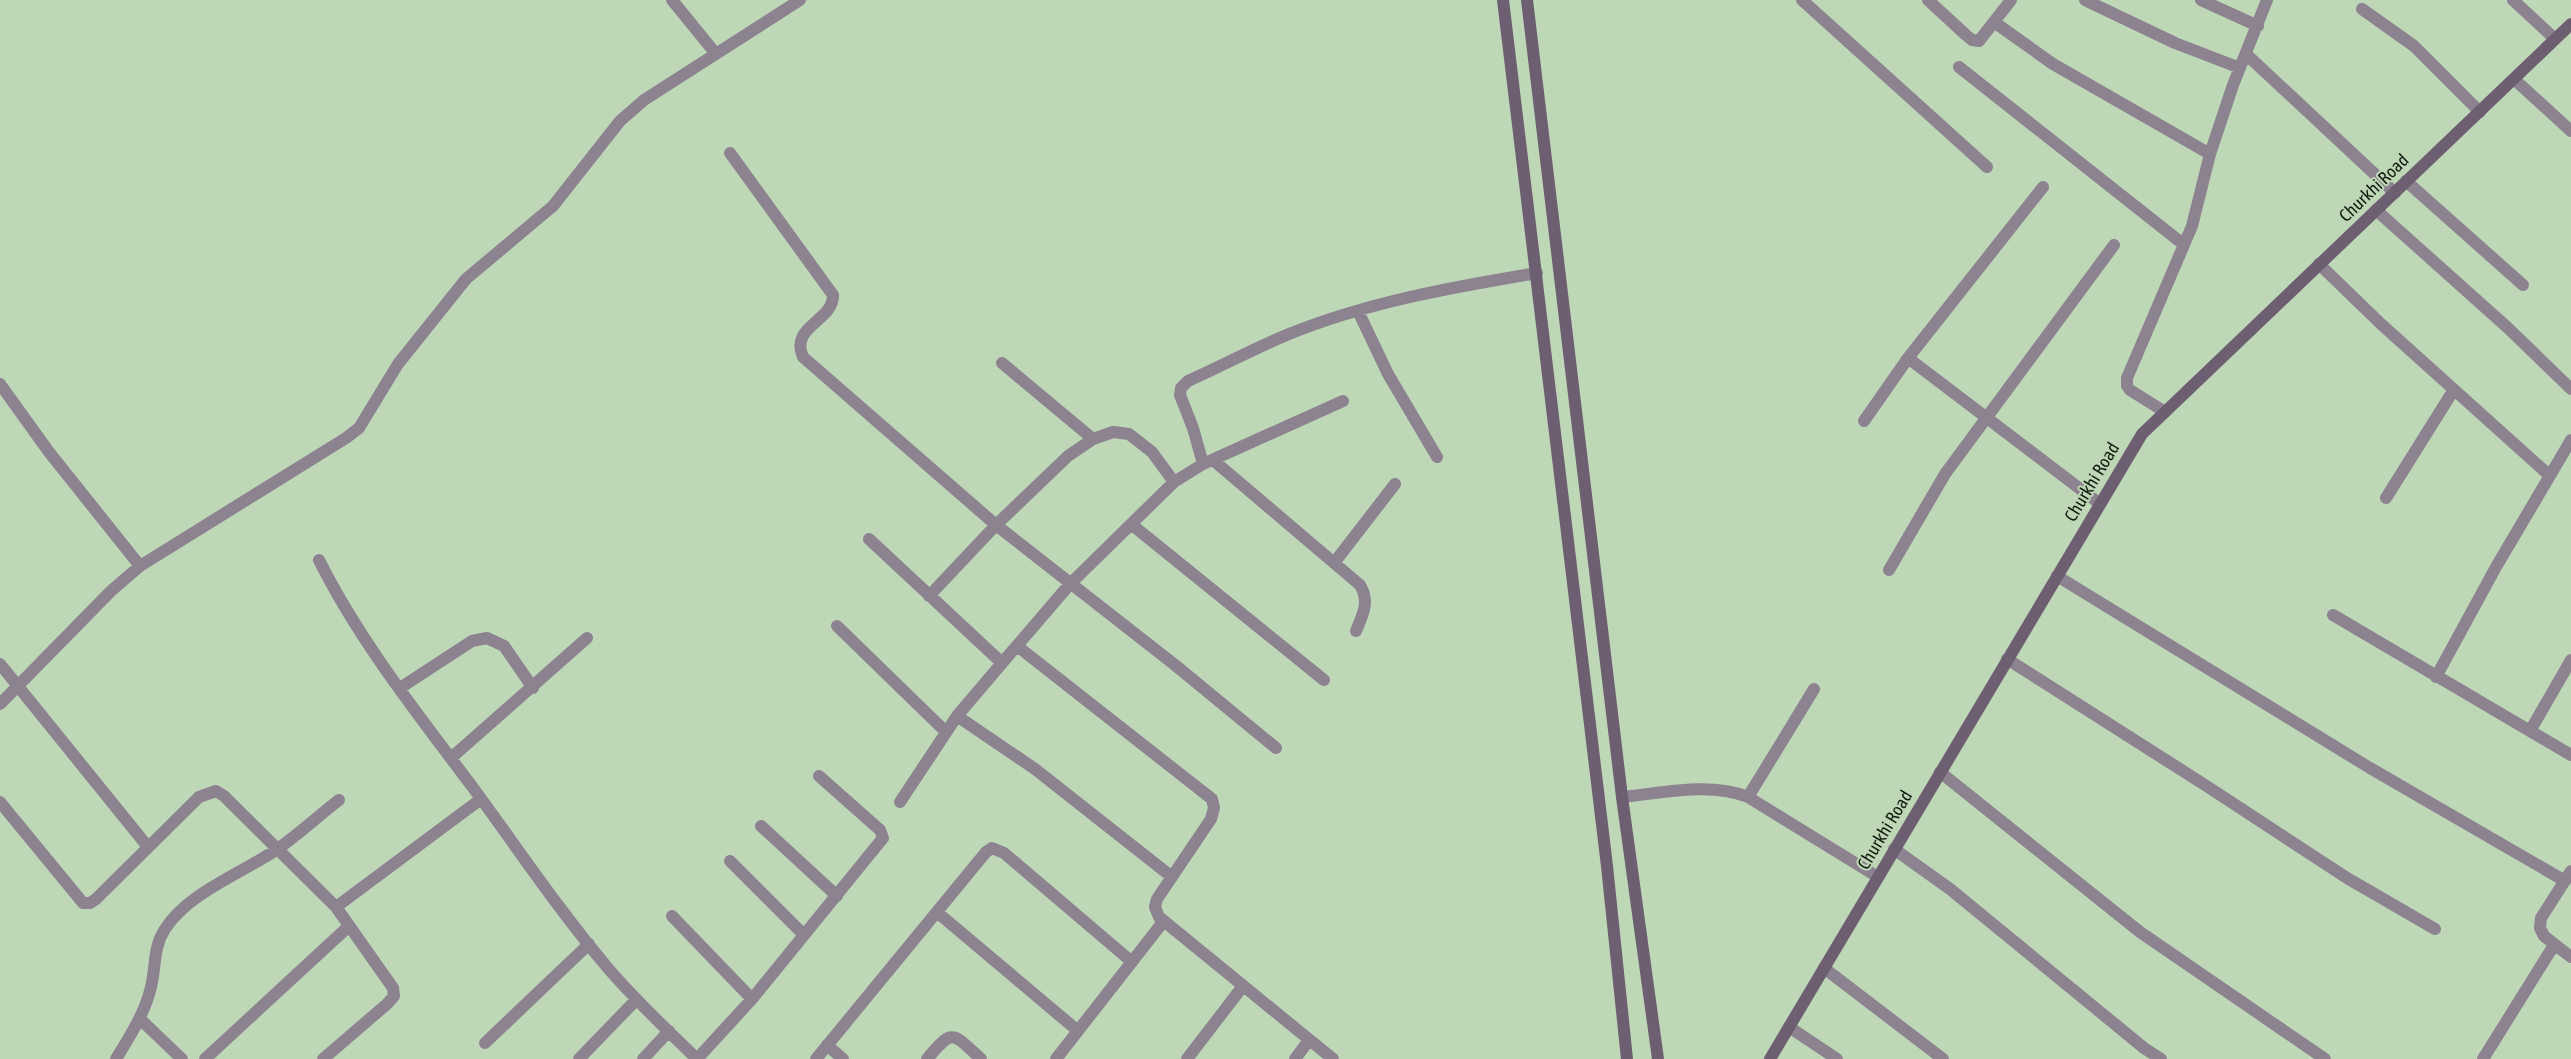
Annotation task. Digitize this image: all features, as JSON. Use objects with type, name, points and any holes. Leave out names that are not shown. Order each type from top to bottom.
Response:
[{"type":"street","points":[[672,0],[716,54]]},
{"type":"street","points":[[0,704],[18,688],[52,650],[140,566],[181,542],[359,428],[398,364],[466,279],[553,206],[620,121],[644,100],[800,0]]},
{"type":"street","points":[[1503,0],[1608,866],[1628,1059]]},
{"type":"street","points":[[1527,0],[1622,797],[1658,1059]]},
{"type":"street","points":[[1802,0],[1987,167]]},
{"type":"street","points":[[1928,0],[1972,40],[1979,41],[2007,1]]},
{"type":"street","points":[[2085,0],[2166,39],[2240,68]]},
{"type":"street","points":[[2202,0],[2258,26]]},
{"type":"street","points":[[2165,412],[2130,390],[2127,386],[2127,378],[2200,200],[2210,154],[2240,68],[2267,0]]},
{"type":"street","points":[[2512,0],[2555,39]]},
{"type":"street","points":[[2362,9],[2414,46],[2480,112]]},
{"type":"street","points":[[1994,22],[2069,73],[2210,154]]},
{"type":"street","name":"Churkhi Road","points":[[1770,1059],[2142,434],[2571,24]]},
{"type":"street","points":[[2246,54],[2395,192]]},
{"type":"street","points":[[1959,67],[2183,244]]},
{"type":"street","points":[[2514,79],[2571,132]]},
{"type":"street","points":[[730,153],[833,295],[833,302],[828,309],[800,339],[799,348],[803,357],[996,525],[1175,664],[1276,748]]},
{"type":"street","points":[[2406,182],[2523,285]]},
{"type":"street","points":[[1864,421],[1908,358],[2043,187]]},
{"type":"street","points":[[2376,210],[2508,328],[2571,390]]},
{"type":"street","points":[[1889,570],[1940,482],[2114,245]]},
{"type":"street","points":[[2319,264],[2454,391],[2550,475]]},
{"type":"street","points":[[1356,631],[1366,605],[1366,594],[1360,585],[1208,462],[1180,395],[1181,388],[1188,381],[1289,334],[1358,311],[1426,292],[1537,272]]},
{"type":"street","points":[[1358,311],[1388,374],[1436,457]]},
{"type":"street","points":[[1908,358],[2100,504]]},
{"type":"street","points":[[1002,363],[1093,438]]},
{"type":"street","points":[[0,384],[49,452],[140,566]]},
{"type":"street","points":[[2386,498],[2454,391]]},
{"type":"street","points":[[900,802],[957,716],[1002,663],[1070,584],[1174,482],[1208,462],[1343,402]]},
{"type":"street","points":[[929,596],[996,525],[1068,456],[1093,438],[1112,432],[1128,434],[1152,452],[1174,482]]},
{"type":"street","points":[[2436,677],[2571,440]]},
{"type":"street","points":[[1334,563],[1395,484]]},
{"type":"street","points":[[1131,524],[1324,680]]},
{"type":"street","points":[[869,539],[1002,663]]},
{"type":"street","points":[[319,560],[360,631],[400,688],[589,944],[636,1000],[697,1059],[752,999],[883,838],[880,830],[819,776]]},
{"type":"street","points":[[2057,576],[2370,768],[2568,876],[2542,918],[2540,928],[2544,936],[2571,957]]},
{"type":"street","points":[[2333,615],[2571,755]]},
{"type":"street","points":[[837,626],[946,732]]},
{"type":"street","points":[[400,688],[472,641],[487,638],[504,646],[533,688]]},
{"type":"street","points":[[451,758],[533,688],[587,638]]},
{"type":"street","points":[[1017,646],[1212,799],[1214,808],[1211,819],[1157,899],[1155,907],[1163,922],[1333,1059]]},
{"type":"street","points":[[2007,659],[2347,878],[2435,929]]},
{"type":"street","points":[[2530,731],[2571,660]]},
{"type":"street","points":[[0,664],[148,847]]},
{"type":"street","points":[[1748,797],[1814,690]]},
{"type":"street","points":[[957,716],[1035,769],[1172,877]]},
{"type":"street","points":[[1940,772],[2140,932],[2325,1059]]},
{"type":"street","points":[[1622,797],[1711,789],[1732,791],[1748,797],[1878,877]]},
{"type":"street","points":[[0,802],[83,904],[90,903],[96,898],[199,797],[216,791],[224,796],[336,908],[394,988],[394,996],[323,1059]]},
{"type":"street","points":[[336,908],[481,799]]},
{"type":"street","points":[[116,1059],[140,1019],[152,987],[155,953],[164,930],[177,914],[202,895],[277,849],[339,800]]},
{"type":"street","points":[[761,826],[837,896]]},
{"type":"street","points":[[816,1059],[938,913],[986,852],[992,848],[998,849],[1072,909],[1132,962]]},
{"type":"street","points":[[1894,849],[1950,889],[2080,996],[2162,1059]]},
{"type":"street","points":[[730,861],[804,935]]},
{"type":"street","points":[[938,913],[1078,1031]]},
{"type":"street","points":[[672,916],[752,999]]},
{"type":"street","points":[[1056,1059],[1163,922]]},
{"type":"street","points":[[205,1059],[349,926]]},
{"type":"street","points":[[485,1044],[589,944]]},
{"type":"street","points":[[2483,1059],[2554,944]]},
{"type":"street","points":[[1824,968],[1943,1059]]},
{"type":"street","points":[[1187,1059],[1243,986]]},
{"type":"street","points":[[579,1059],[636,1000]]},
{"type":"street","points":[[140,1019],[182,1059]]},
{"type":"street","points":[[1789,1027],[1837,1059]]},
{"type":"street","points":[[643,1059],[668,1031]]},
{"type":"street","points":[[926,1059],[946,1038],[951,1036],[981,1059]]},
{"type":"street","points":[[1295,1059],[1309,1040]]},
{"type":"street","points":[[827,1045],[843,1059]]}]
